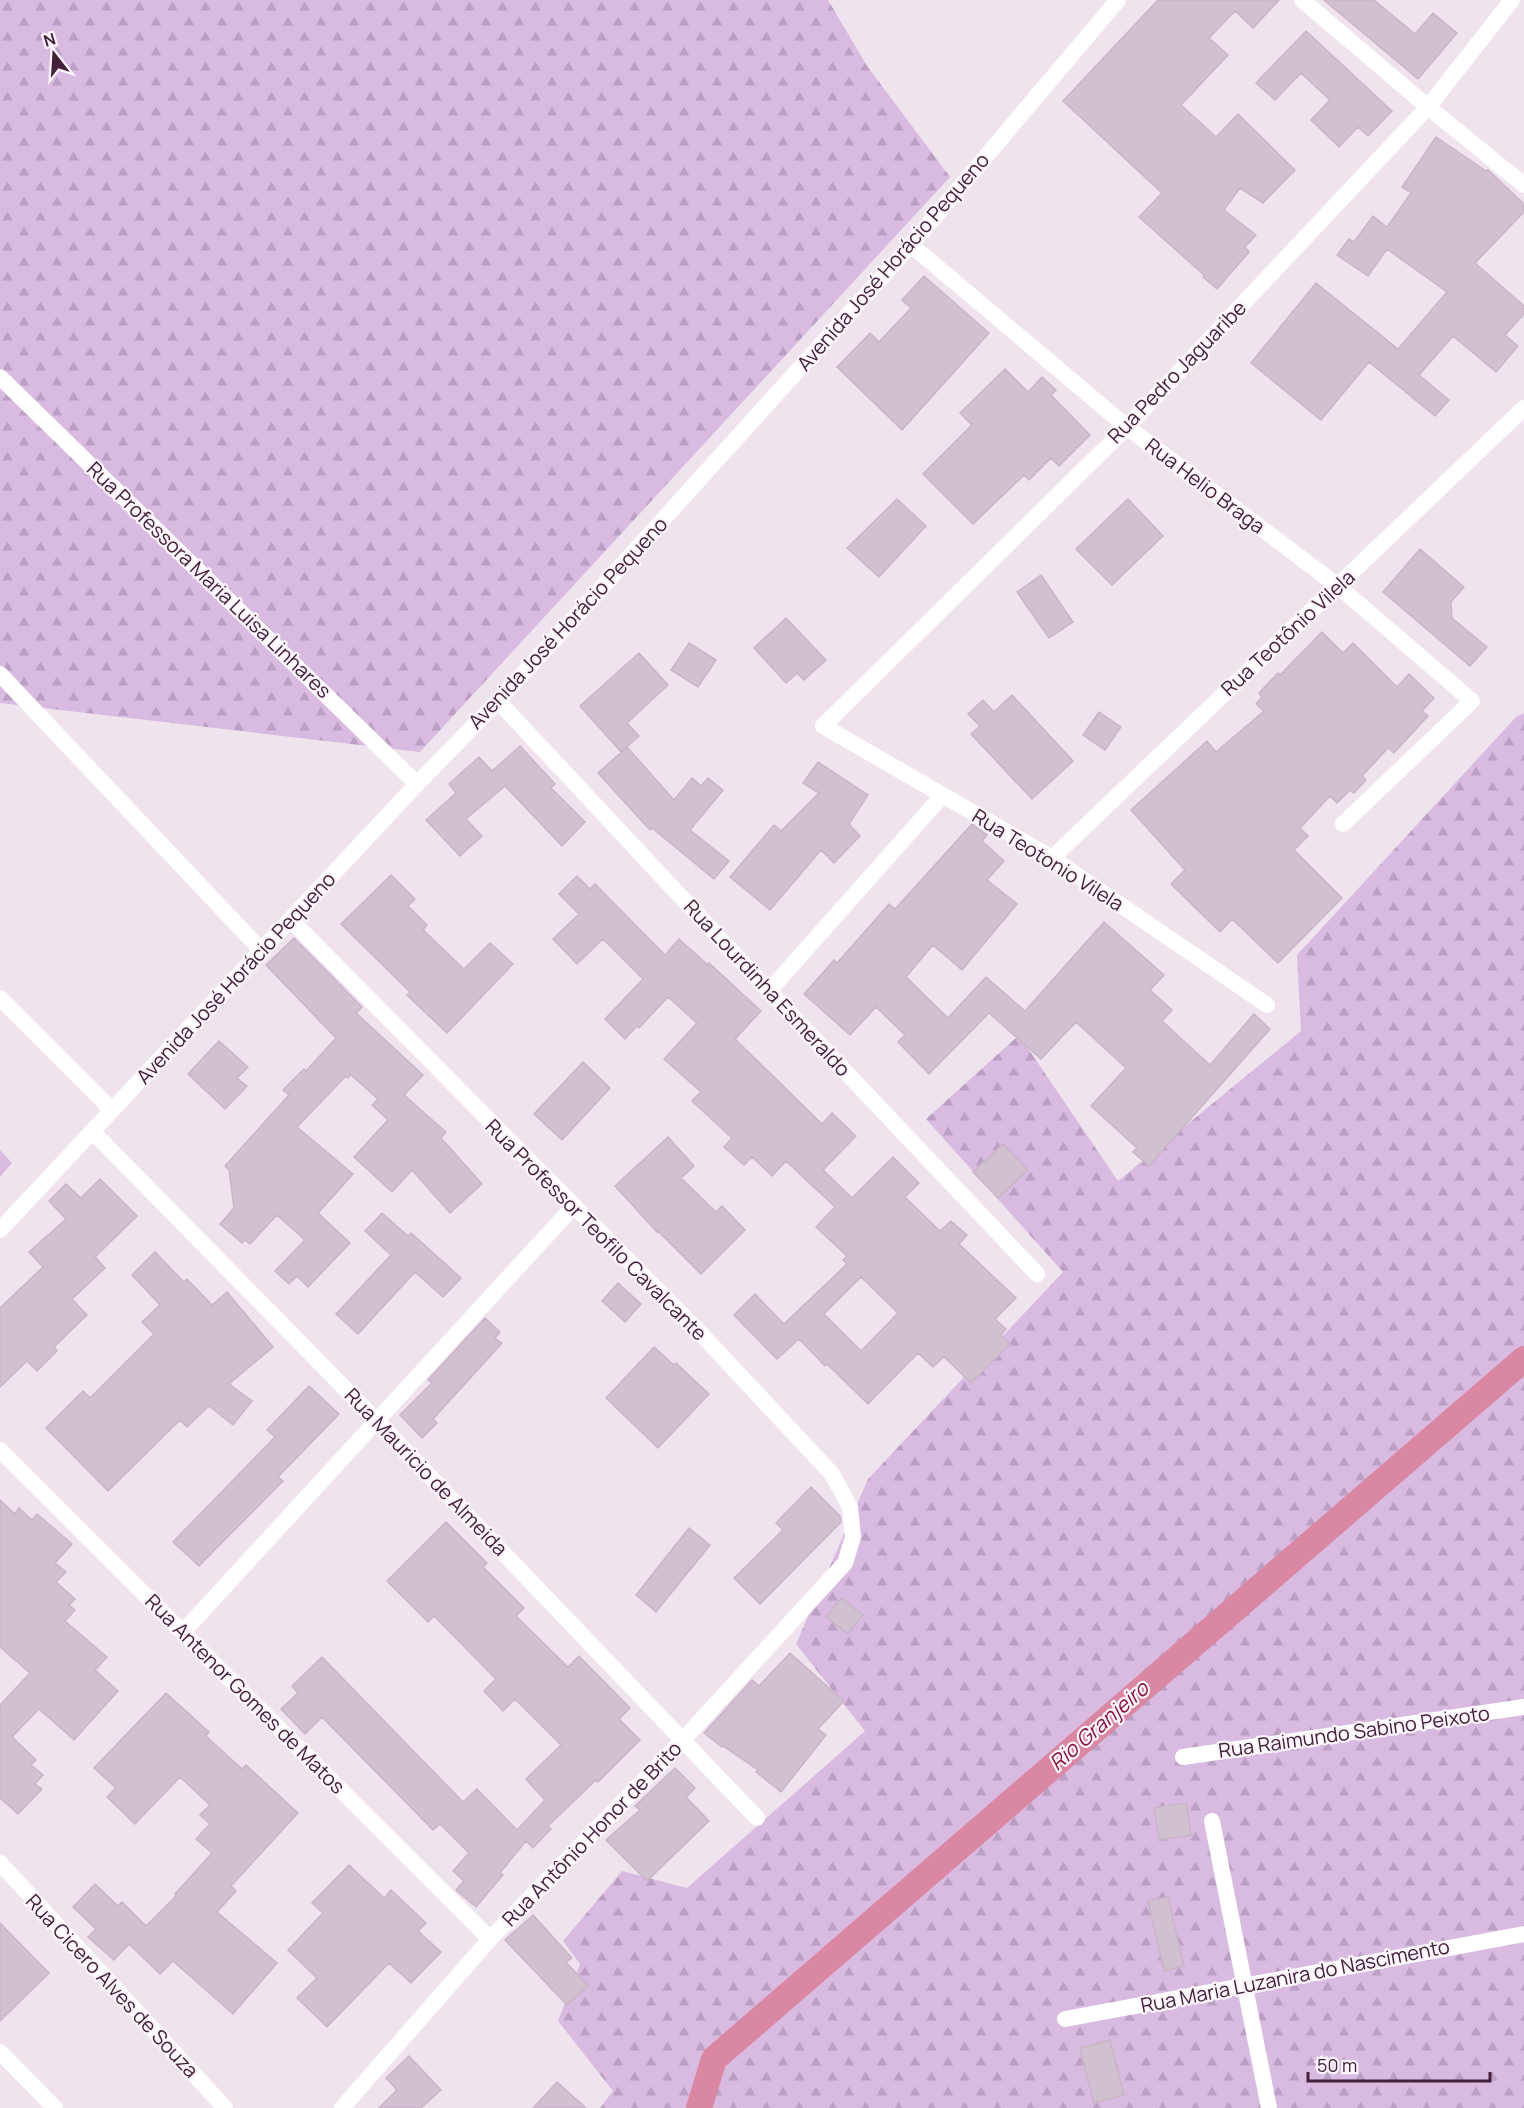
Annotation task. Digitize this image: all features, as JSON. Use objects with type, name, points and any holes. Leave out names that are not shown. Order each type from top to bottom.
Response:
[{"type":"street","name":"Avenida José Horácio Pequeno","points":[[0,1230],[111,1109],[498,701],[911,245],[1118,0]]},
{"type":"street","points":[[1302,0],[1524,185]]},
{"type":"street","name":"Rua Pedro Jaguaribe","points":[[823,726],[1127,427],[1428,107],[1512,0]]},
{"type":"street","name":"Rua Helio Braga","points":[[911,245],[1127,427],[1338,586],[1473,701],[1343,825]]},
{"type":"street","name":"Rua Professora Maria Luisa Linhares","points":[[0,377],[417,784]]},
{"type":"street","name":"Rua Teotônio Vilela","points":[[1052,858],[1524,408]]},
{"type":"street","points":[[0,674],[262,951]]},
{"type":"street","name":"Rua Lourdinha Esmeraldo","points":[[498,701],[769,992],[1037,1274]]},
{"type":"street","name":"Rua Teotonio Vilela","points":[[823,726],[1052,858],[1267,1005]]},
{"type":"street","points":[[769,992],[942,796]]},
{"type":"street","name":"Rua Professor Teofilo Cavalcante","points":[[291,920],[704,1337],[832,1474],[850,1508],[853,1537],[844,1563]]},
{"type":"street","points":[[0,998],[111,1109]]},
{"type":"street","name":"Rua Mauricio de Almeida","points":[[92,1131],[376,1420],[757,1818]]},
{"type":"street","points":[[183,1632],[573,1207]]},
{"type":"street","name":"Rua Antenor Gomes de Matos","points":[[0,1450],[490,1939]]},
{"type":"street","name":"Rua Antônio Honor de Brito","points":[[342,2108],[490,1939],[682,1741],[844,1563]]},
{"type":"street","name":"Rua Raimundo Sabino Peixoto","points":[[1183,1757],[1524,1707]]},
{"type":"street","points":[[1212,1821],[1269,2108]]},
{"type":"street","name":"Rua Cicero Alves de Souza","points":[[0,1863],[225,2108]]},
{"type":"street","name":"Rua Maria Luzanira do Nascimento","points":[[1065,2019],[1524,1934]]},
{"type":"street","points":[[0,2052],[56,2108]]},
{"type":"green space","points":[[0,0],[828,0],[867,66],[950,177],[420,752],[0,703]]},
{"type":"green space","points":[[1524,713],[1524,2108],[600,2108],[613,2091],[558,2021],[580,1964],[563,1941],[622,1871],[687,1888],[865,1731],[796,1644],[868,1479],[1063,1272],[926,1119],[1019,1035],[1118,1181],[1301,1031],[1297,955],[1516,717]]},
{"type":"green space","points":[[0,1150],[12,1163],[0,1177]]},
{"type":"building","points":[[1158,0],[1279,0],[1253,28],[1235,11],[1209,38],[1228,55],[1181,105],[1216,137],[1238,114],[1295,170],[1263,203],[1240,188],[1224,210],[1256,235],[1245,247],[1249,252],[1217,289],[1139,217],[1162,193],[1063,101]]},
{"type":"building","points":[[1324,0],[1374,0],[1415,34],[1433,13],[1457,33],[1418,79]]},
{"type":"building","points":[[1306,31],[1392,111],[1368,136],[1358,127],[1339,147],[1311,120],[1330,100],[1301,73],[1275,100],[1256,83]]},
{"type":"building","points":[[1436,137],[1486,171],[1488,170],[1524,204],[1524,212],[1475,263],[1524,306],[1524,314],[1505,335],[1518,346],[1496,372],[1453,336],[1419,375],[1449,400],[1435,416],[1369,362],[1321,420],[1251,363],[1316,283],[1398,349],[1447,292],[1387,249],[1368,276],[1337,255],[1349,239],[1354,242],[1373,216],[1387,227],[1411,193],[1402,187]]},
{"type":"building","points":[[924,276],[989,333],[902,430],[837,367],[870,333],[879,342],[911,308],[902,300]]},
{"type":"building","points":[[1005,369],[1028,392],[1042,377],[1056,390],[1051,395],[1090,435],[1059,466],[1051,458],[1029,480],[1024,475],[973,524],[923,474],[972,425],[960,413]]},
{"type":"building","points":[[897,499],[926,526],[879,577],[847,548]]},
{"type":"building","points":[[1128,499],[1163,536],[1112,585],[1076,549]]},
{"type":"building","points":[[1420,549],[1464,587],[1451,602],[1452,618],[1487,647],[1470,666],[1383,592]]},
{"type":"building","points":[[1041,575],[1073,622],[1049,638],[1017,592]]},
{"type":"building","points":[[786,618],[826,660],[804,680],[797,673],[786,683],[754,648]]},
{"type":"building","points":[[1322,632],[1343,653],[1353,643],[1397,687],[1409,674],[1434,698],[1422,711],[1428,716],[1394,753],[1388,748],[1362,776],[1366,780],[1354,793],[1350,790],[1337,803],[1330,796],[1300,828],[1308,836],[1294,850],[1342,898],[1278,963],[1232,919],[1220,932],[1171,884],[1185,870],[1131,810],[1207,741],[1216,752],[1264,711],[1256,704],[1262,697],[1259,693]]},
{"type":"building","points":[[689,643],[716,660],[698,687],[671,670]]},
{"type":"building","points":[[639,653],[668,685],[627,723],[639,736],[621,752],[580,706]]},
{"type":"building","points":[[1012,695],[1073,761],[1032,799],[971,734],[980,726],[968,714],[983,700],[994,712]]},
{"type":"building","points":[[1099,712],[1121,727],[1105,750],[1083,735]]},
{"type":"building","points":[[520,746],[555,784],[551,788],[585,822],[562,846],[505,786],[466,819],[482,836],[460,856],[426,820],[456,793],[449,784],[479,757],[492,771]]},
{"type":"building","points":[[627,747],[674,800],[692,778],[701,786],[708,778],[723,790],[690,830],[729,861],[714,879],[652,828],[650,830],[598,773]]},
{"type":"building","points":[[818,762],[868,795],[849,824],[860,836],[834,863],[821,850],[770,910],[730,877],[774,825],[781,831],[819,793],[803,783]]},
{"type":"building","points":[[972,824],[987,835],[982,841],[1004,861],[987,880],[1017,904],[962,970],[933,945],[906,977],[948,1018],[986,977],[1025,1011],[1104,922],[1164,975],[1150,990],[1172,1010],[1162,1021],[1210,1065],[1254,1014],[1270,1029],[1149,1166],[1133,1152],[1137,1148],[1091,1106],[1126,1068],[1076,1022],[1041,1059],[989,1013],[929,1074],[898,1042],[905,1035],[876,1007],[850,1035],[804,994],[834,960],[837,963],[889,904],[895,909]]},
{"type":"building","points":[[391,875],[415,899],[408,906],[427,925],[423,930],[464,969],[490,943],[513,964],[447,1033],[407,995],[410,992],[341,924]]},
{"type":"building","points":[[577,876],[590,889],[595,884],[665,955],[679,939],[761,1011],[735,1039],[822,1124],[832,1113],[856,1136],[823,1170],[852,1198],[893,1157],[919,1183],[905,1197],[940,1231],[951,1221],[967,1235],[959,1244],[1016,1298],[995,1319],[1006,1329],[1001,1335],[1010,1344],[971,1383],[944,1357],[933,1367],[918,1353],[868,1404],[827,1364],[825,1366],[799,1339],[777,1359],[734,1315],[755,1294],[784,1324],[847,1264],[843,1260],[847,1256],[816,1227],[835,1207],[786,1161],[772,1176],[752,1157],[744,1165],[724,1147],[732,1138],[692,1101],[701,1092],[664,1059],[697,1023],[668,997],[639,1028],[637,1026],[625,1039],[605,1019],[643,979],[603,939],[577,964],[553,939],[579,914],[559,894]],"holes":[[[861,1277],[898,1313],[861,1351],[824,1314]]]},
{"type":"building","points":[[294,938],[362,1007],[356,1013],[423,1075],[404,1095],[446,1132],[441,1138],[482,1184],[450,1213],[412,1170],[392,1192],[354,1157],[388,1120],[372,1105],[378,1099],[351,1075],[348,1078],[346,1076],[297,1127],[353,1174],[318,1213],[350,1243],[308,1287],[297,1276],[289,1284],[275,1271],[305,1240],[277,1215],[250,1244],[245,1240],[242,1243],[220,1224],[234,1208],[229,1170],[225,1166],[289,1095],[283,1090],[304,1069],[306,1071],[336,1038],[266,965]]},
{"type":"building","points":[[219,1041],[248,1067],[237,1078],[247,1086],[225,1109],[188,1074]]},
{"type":"building","points":[[583,1062],[610,1088],[562,1140],[534,1114]]},
{"type":"building","points":[[668,1137],[694,1166],[681,1178],[716,1212],[722,1206],[745,1230],[701,1274],[657,1232],[615,1186]]},
{"type":"building","points":[[1003,1144],[1028,1170],[998,1198],[973,1172]]},
{"type":"building","points":[[100,1179],[137,1216],[95,1257],[105,1268],[72,1299],[87,1315],[54,1347],[57,1351],[37,1371],[27,1361],[0,1387],[0,1308],[43,1267],[29,1252],[66,1219],[49,1201],[66,1184],[81,1198]]},
{"type":"building","points":[[382,1213],[408,1236],[411,1233],[461,1278],[443,1297],[415,1272],[358,1334],[336,1314],[391,1255],[365,1231]]},
{"type":"building","points":[[155,1252],[184,1282],[187,1279],[212,1305],[227,1292],[273,1347],[229,1384],[252,1401],[233,1425],[209,1406],[187,1427],[180,1420],[108,1491],[46,1428],[83,1391],[90,1398],[154,1334],[142,1322],[160,1305],[132,1275]]},
{"type":"building","points":[[618,1283],[641,1304],[625,1322],[602,1301]]},
{"type":"building","points":[[485,1318],[500,1332],[495,1338],[502,1343],[433,1419],[437,1423],[422,1438],[400,1415],[432,1383],[428,1380]]},
{"type":"building","points":[[654,1347],[674,1365],[676,1363],[709,1394],[658,1448],[606,1398]]},
{"type":"building","points":[[309,1386],[339,1414],[278,1477],[283,1481],[199,1566],[173,1542],[275,1437],[267,1430]]},
{"type":"building","points":[[811,1487],[840,1516],[841,1522],[760,1604],[734,1578],[783,1530],[776,1523]]},
{"type":"building","points":[[0,1500],[15,1514],[19,1508],[32,1520],[37,1514],[72,1544],[55,1563],[66,1572],[56,1582],[75,1599],[69,1605],[75,1610],[65,1621],[107,1657],[95,1670],[118,1691],[74,1740],[39,1709],[12,1737],[36,1760],[31,1765],[43,1775],[35,1784],[42,1789],[18,1814],[0,1798],[0,1705],[30,1673],[0,1647]]},
{"type":"building","points":[[446,1522],[487,1563],[483,1567],[524,1608],[516,1616],[568,1667],[579,1656],[630,1708],[619,1719],[640,1740],[598,1782],[596,1780],[548,1826],[551,1829],[533,1848],[526,1841],[500,1873],[503,1875],[476,1907],[456,1890],[464,1881],[453,1871],[469,1853],[440,1824],[433,1830],[322,1717],[305,1734],[281,1709],[298,1693],[292,1686],[322,1657],[463,1802],[477,1789],[517,1830],[545,1800],[526,1779],[561,1745],[515,1699],[503,1711],[484,1691],[496,1679],[434,1616],[428,1622],[387,1581]]},
{"type":"building","points":[[689,1528],[710,1545],[656,1612],[636,1595]]},
{"type":"building","points":[[841,1598],[863,1615],[848,1634],[826,1617]]},
{"type":"building","points":[[790,1653],[844,1701],[818,1729],[826,1735],[781,1792],[756,1772],[758,1770],[704,1733],[752,1680],[759,1686]]},
{"type":"building","points":[[166,1693],[209,1732],[206,1736],[242,1769],[246,1765],[298,1813],[231,1886],[236,1891],[217,1912],[277,1963],[233,2014],[173,1961],[160,1974],[129,1944],[114,1960],[88,1937],[96,1929],[73,1907],[95,1884],[118,1906],[122,1902],[146,1926],[176,1896],[175,1894],[212,1853],[196,1839],[210,1824],[200,1815],[210,1805],[180,1777],[135,1824],[107,1797],[116,1788],[94,1768]]},
{"type":"building","points":[[675,1768],[695,1788],[686,1797],[709,1821],[647,1881],[606,1840],[640,1810],[635,1806]]},
{"type":"building","points":[[1186,1803],[1191,1835],[1159,1840],[1154,1808]]},
{"type":"building","points":[[349,1865],[384,1898],[391,1890],[426,1923],[418,1931],[441,1952],[411,1983],[389,1963],[327,2027],[297,1998],[317,1978],[288,1950],[323,1913],[312,1903]]},
{"type":"building","points":[[1168,1897],[1184,1966],[1164,1971],[1148,1901]]},
{"type":"building","points":[[533,1915],[572,1958],[566,1962],[588,1986],[567,2005],[505,1940]]},
{"type":"building","points":[[0,1923],[49,1973],[0,2021]]},
{"type":"building","points":[[1110,2040],[1124,2095],[1094,2103],[1080,2048]]},
{"type":"building","points":[[409,2056],[441,2090],[421,2108],[379,2108],[397,2090],[386,2078]]},
{"type":"building","points":[[557,2082],[586,2108],[533,2108]]},
{"type":"waterway","name":"Rio Granjeiro","points":[[699,2108],[714,2059],[1524,1359]]}]
